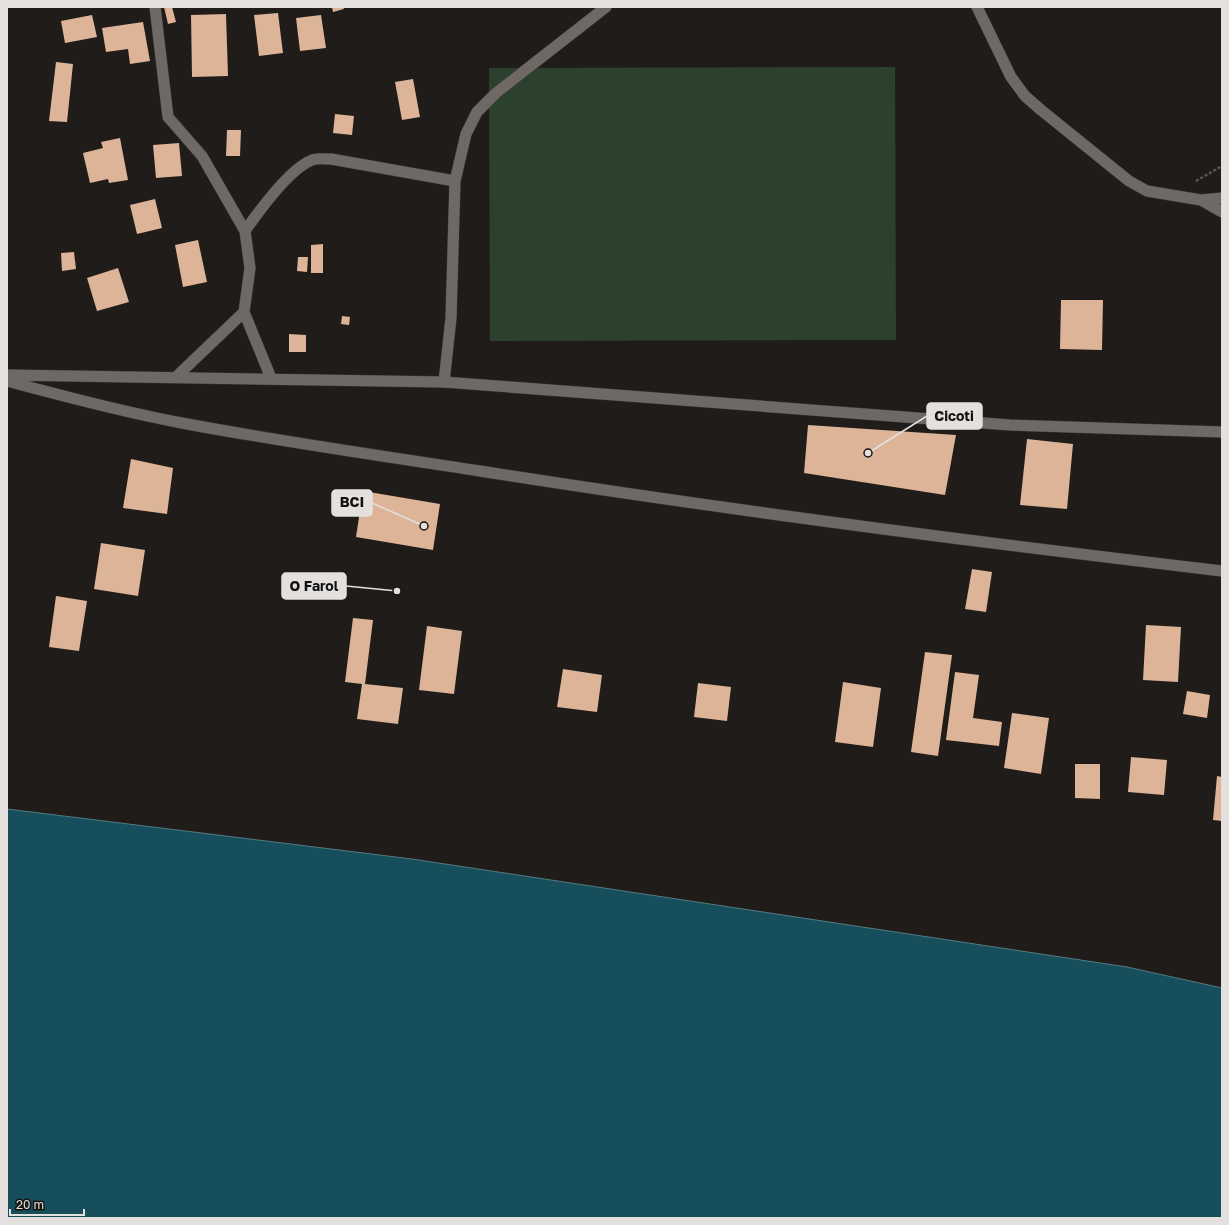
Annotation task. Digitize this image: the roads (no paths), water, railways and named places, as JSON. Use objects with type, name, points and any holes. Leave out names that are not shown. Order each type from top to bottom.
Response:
[{"type":"street","points":[[155,7],[168,117],[202,156],[245,231],[250,268],[244,312],[272,378]]},
{"type":"street","points":[[444,382],[451,318],[455,181],[466,134],[477,112],[496,93],[606,7]]},
{"type":"street","points":[[977,7],[1011,77],[1026,96],[1041,110],[1129,181],[1148,191],[1201,200],[1222,198]]},
{"type":"street","points":[[245,231],[270,196],[296,172],[313,160],[331,159],[455,181]]},
{"type":"street","points":[[1201,200],[1222,212]]},
{"type":"street","points":[[176,377],[244,312]]},
{"type":"street","points":[[7,375],[272,378],[444,382],[1010,425],[1222,432]]},
{"type":"street","points":[[7,380],[62,396],[186,424],[622,494],[959,540],[1222,571]]},
{"type":"water","points":[[7,809],[412,859],[1127,967],[1222,988],[1222,1218],[7,1218]]},
{"type":"place","name":"Cicoti","points":[[868,453]]},
{"type":"place","name":"BCI","points":[[424,526]]},
{"type":"place","name":"O Farol","points":[[397,591]]}]
